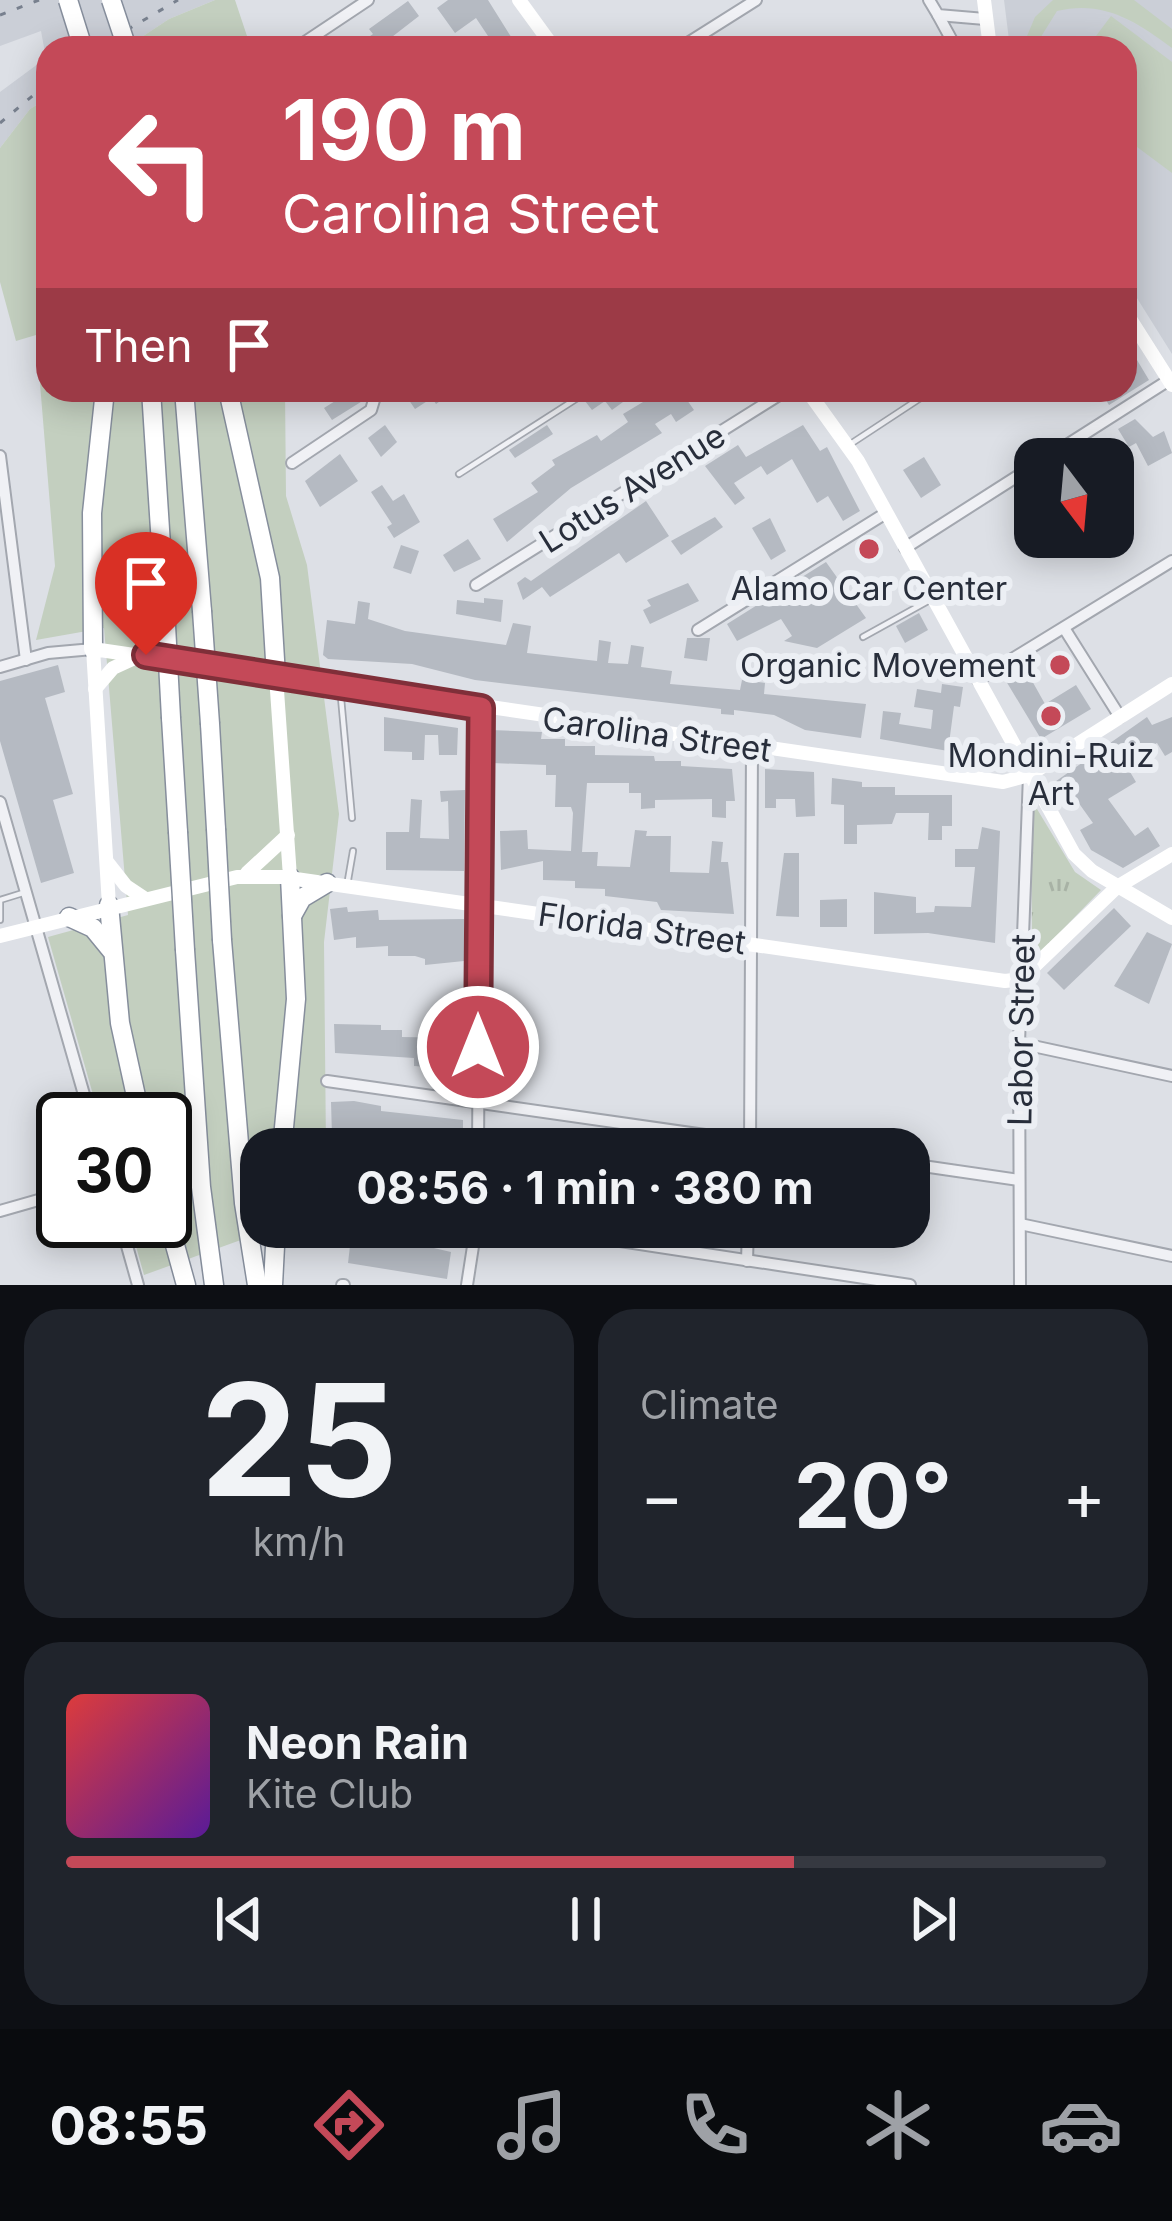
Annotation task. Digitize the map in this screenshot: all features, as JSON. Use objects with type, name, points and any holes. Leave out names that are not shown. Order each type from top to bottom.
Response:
[{"type":"highway","points":[[68,0],[79,36]]},
{"type":"highway","points":[[111,0],[123,36]]},
{"type":"highway","points":[[93,649],[92,512],[104,402]]},
{"type":"highway","points":[[152,402],[201,1187],[214,1285]]},
{"type":"highway","points":[[185,402],[222,940],[244,1203],[256,1285]]},
{"type":"highway","points":[[231,402],[270,578],[276,676]]},
{"type":"highway","points":[[284,1128],[296,999],[290,877]]},
{"type":"highway","points":[[292,916],[302,898],[337,884]]},
{"type":"highway","points":[[109,905],[111,950],[136,1092]]},
{"type":"highway","points":[[70,916],[93,928],[111,950]]},
{"type":"highway","points":[[175,1248],[185,1285]]},
{"type":"highway","points":[[273,1285],[275,1248]]},
{"type":"street","points":[[314,36],[368,0]]},
{"type":"street","points":[[519,0],[545,36]]},
{"type":"street","points":[[699,36],[756,0]]},
{"type":"street","points":[[929,0],[949,36]]},
{"type":"street","points":[[984,0],[988,36]]},
{"type":"street","points":[[938,15],[985,19]]},
{"type":"street","points":[[1137,328],[1168,373],[1137,395]]},
{"type":"street","points":[[292,463],[371,410],[373,402]]},
{"type":"street","name":"Lotus Avenue","points":[[476,585],[768,402]]},
{"type":"street","points":[[816,402],[886,513],[1074,854],[1117,887],[1172,919]]},
{"type":"street","points":[[1075,438],[1127,402]]},
{"type":"street","points":[[0,456],[26,660]]},
{"type":"street","points":[[905,548],[1014,478]]},
{"type":"street","points":[[698,630],[886,513]]},
{"type":"street","points":[[978,680],[1167,565],[1172,584]]},
{"type":"street","points":[[1064,628],[1120,717]]},
{"type":"street","points":[[93,649],[109,905]]},
{"type":"street","name":"Carolina Street","points":[[0,667],[93,649],[1003,782],[1029,775]]},
{"type":"street","points":[[95,689],[112,668],[146,655]]},
{"type":"street","points":[[276,676],[290,877]]},
{"type":"street","points":[[1029,775],[1172,684]]},
{"type":"street","points":[[478,1128],[481,708]]},
{"type":"street","points":[[750,1128],[752,747]]},
{"type":"street","name":"Labor Street","points":[[1020,1285],[1019,1043],[1029,775]]},
{"type":"street","points":[[0,802],[6,843],[26,892],[83,1092]]},
{"type":"street","points":[[237,877],[266,861],[288,835]]},
{"type":"street","points":[[1022,980],[1117,887],[1172,854]]},
{"type":"street","points":[[106,858],[118,879],[144,898]]},
{"type":"street","name":"Florida Street","points":[[0,937],[109,905],[237,877],[290,877],[1022,980]]},
{"type":"street","points":[[1019,1043],[1172,1076]]},
{"type":"street","points":[[327,1081],[642,1128]]},
{"type":"street","points":[[930,1167],[1019,1180]]},
{"type":"street","points":[[0,1211],[36,1201]]},
{"type":"street","points":[[1020,1224],[1172,1256]]},
{"type":"street","points":[[128,1248],[138,1285]]},
{"type":"street","points":[[467,1285],[473,1248]]},
{"type":"street","points":[[663,1248],[910,1285]]},
{"type":"street","points":[[747,1248],[747,1261]]},
{"type":"lane","points":[[459,474],[571,402]]},
{"type":"lane","points":[[847,446],[916,402]]},
{"type":"lane","points":[[863,637],[933,598]]},
{"type":"lane","points":[[340,686],[352,818]]},
{"type":"lane","points":[[337,884],[353,851]]},
{"type":"lane","points":[[0,920],[0,901],[26,892]]},
{"type":"shaded area","points":[[0,0],[215,0],[169,19],[143,36],[42,36],[41,31],[0,46]]},
{"type":"shaded area","points":[[1004,0],[1172,0],[1172,354],[1137,298],[1137,36],[1008,36]]},
{"type":"shaded area","points":[[36,65],[36,105],[0,148],[0,92]]},
{"type":"green space","points":[[215,0],[235,0],[247,36],[143,36],[169,19]]},
{"type":"green space","points":[[1053,0],[1134,0],[1172,29],[1172,48],[1145,29],[1104,11],[1057,11],[1041,36],[1027,36],[1035,17]]},
{"type":"green space","points":[[1111,16],[1172,62],[1172,173],[1137,147],[1137,36],[1096,36]]},
{"type":"green space","points":[[36,105],[36,335],[16,341],[0,282],[0,148]]},
{"type":"green space","points":[[42,402],[285,402],[286,496],[307,565],[339,814],[324,942],[326,1128],[240,1128],[240,1240],[144,1275],[136,1248],[192,1248],[192,1092],[92,1092],[48,937],[128,915],[104,628],[36,640],[55,566]]},
{"type":"green space","points":[[1037,809],[1075,872],[1101,890],[1036,957],[1028,948],[1032,939],[1031,811]]},
{"type":"building","points":[[448,0],[488,0],[510,36],[488,36],[476,18],[455,33],[437,8]]},
{"type":"building","points":[[408,1],[419,16],[393,36],[370,36],[369,29]]},
{"type":"building","points":[[1137,360],[1149,380],[1137,388]]},
{"type":"building","points":[[334,402],[361,402],[332,420],[324,408]]},
{"type":"building","points":[[643,402],[688,402],[694,410],[676,422],[671,414],[655,424],[662,433],[571,488],[507,542],[493,519],[538,492],[531,483],[555,465],[552,460],[597,435],[601,441],[628,422],[623,414]]},
{"type":"building","points":[[1135,419],[1153,437],[1164,431],[1172,453],[1148,466],[1134,438],[1124,438],[1118,429]]},
{"type":"building","points":[[385,425],[397,442],[381,457],[368,438]]},
{"type":"building","points":[[547,425],[553,434],[515,458],[509,450]]},
{"type":"building","points":[[803,425],[820,451],[827,447],[860,511],[843,521],[828,496],[817,503],[792,459],[767,475],[761,466],[734,483],[745,498],[735,505],[705,466],[738,445],[746,457]]},
{"type":"building","points":[[340,454],[358,481],[320,507],[305,481]]},
{"type":"building","points":[[924,457],[941,485],[921,498],[903,470]]},
{"type":"building","points":[[382,485],[393,501],[404,494],[420,522],[394,538],[387,527],[392,524],[371,492]]},
{"type":"building","points":[[646,501],[669,536],[626,563],[619,553],[550,597],[542,587],[523,600],[517,583],[525,577],[531,581]]},
{"type":"building","points":[[715,517],[723,527],[681,555],[671,541]]},
{"type":"building","points":[[770,518],[786,551],[771,560],[752,528]]},
{"type":"building","points":[[468,539],[481,559],[454,572],[443,555]]},
{"type":"building","points":[[401,545],[419,551],[411,574],[393,568]]},
{"type":"building","points":[[826,562],[866,618],[817,648],[784,641],[792,636],[781,619],[737,641],[727,624]]},
{"type":"building","points":[[688,583],[699,601],[650,624],[643,610],[651,606],[647,600]]},
{"type":"building","points":[[484,598],[503,600],[501,622],[456,614],[457,600],[484,603]]},
{"type":"building","points":[[358,601],[370,603],[368,619],[405,631],[506,645],[513,623],[531,626],[527,653],[597,661],[599,640],[611,642],[608,663],[628,664],[631,645],[644,647],[641,667],[672,671],[670,684],[740,690],[742,680],[765,683],[764,694],[866,704],[861,738],[805,730],[774,715],[734,710],[734,715],[721,714],[721,709],[475,680],[412,664],[328,659],[323,655],[327,620],[355,624]]},
{"type":"building","points":[[919,613],[928,630],[905,643],[896,626]]},
{"type":"building","points":[[687,638],[710,638],[707,661],[684,658]]},
{"type":"building","points":[[58,665],[65,692],[45,698],[73,794],[53,800],[74,873],[41,883],[0,741],[0,681]]},
{"type":"building","points":[[1026,670],[1045,704],[1076,685],[1091,709],[1041,739],[1006,681]]},
{"type":"building","points":[[942,684],[963,687],[960,707],[954,706],[948,751],[880,739],[883,711],[901,713],[899,724],[931,729],[933,710],[914,707],[917,689],[941,693]]},
{"type":"building","points":[[384,717],[458,728],[457,755],[439,755],[438,735],[425,735],[424,760],[412,760],[412,752],[384,751]]},
{"type":"building","points":[[1147,717],[1152,725],[1172,717],[1172,752],[1165,756],[1157,743],[1123,760],[1136,782],[1108,799],[1135,836],[1148,827],[1160,846],[1123,868],[1091,850],[1080,830],[1093,823],[1073,795],[1063,801],[1052,784]]},
{"type":"building","points":[[491,730],[542,732],[541,739],[565,739],[565,746],[595,746],[595,755],[654,756],[655,761],[681,761],[681,766],[732,769],[735,801],[726,801],[726,818],[712,817],[712,799],[655,800],[655,808],[641,809],[641,793],[629,793],[629,783],[587,783],[582,852],[598,852],[597,866],[630,867],[635,830],[647,831],[646,836],[671,836],[670,872],[709,873],[712,841],[723,842],[721,862],[728,862],[734,914],[661,910],[657,902],[605,896],[605,889],[575,888],[575,881],[543,880],[543,861],[501,870],[500,831],[527,830],[528,849],[571,851],[573,813],[571,807],[555,807],[556,775],[546,775],[546,765],[492,763]]},
{"type":"building","points":[[765,769],[814,772],[815,816],[796,817],[795,799],[776,799],[776,808],[765,808]]},
{"type":"building","points":[[832,778],[862,782],[862,787],[895,787],[895,795],[952,795],[952,826],[942,826],[942,840],[928,840],[929,813],[896,813],[892,824],[857,825],[857,844],[844,844],[844,805],[831,804]]},
{"type":"building","points":[[465,790],[464,871],[386,870],[386,832],[409,832],[411,799],[422,800],[420,838],[449,839],[448,801],[441,802],[440,791]]},
{"type":"building","points":[[982,827],[1000,831],[995,943],[928,933],[874,934],[874,892],[916,897],[916,913],[934,912],[935,906],[971,907],[975,867],[955,867],[955,849],[978,849]]},
{"type":"building","points":[[784,853],[799,853],[799,917],[776,916]]},
{"type":"building","points":[[847,899],[847,927],[820,927],[820,900]]},
{"type":"building","points":[[347,907],[348,912],[378,910],[379,920],[464,919],[464,961],[425,965],[425,959],[415,956],[388,956],[388,946],[356,948],[356,937],[334,940],[330,909]]},
{"type":"building","points":[[1114,908],[1131,926],[1064,990],[1047,973]]},
{"type":"building","points":[[1147,932],[1172,944],[1149,1004],[1114,986]]},
{"type":"building","points":[[334,1024],[381,1025],[381,1030],[402,1030],[402,1037],[458,1038],[457,1069],[414,1066],[414,1058],[335,1053]]},
{"type":"building","points":[[354,1101],[381,1106],[381,1111],[463,1120],[463,1128],[332,1128],[331,1102]]},
{"type":"building","points":[[350,1248],[451,1252],[447,1279],[348,1263]]},
{"type":"railway","points":[[0,15],[39,0]]},
{"type":"railway","points":[[116,36],[178,0]]},
{"type":"railway","points":[[0,123],[36,93]]},
{"type":"place","name":"Alamo Car Center","points":[[869,549]]},
{"type":"place","name":"Organic Movement","points":[[1060,665]]},
{"type":"place","name":"Mondini-Ruiz Art","points":[[1051,716]]},
{"type":"route","points":[[146,655],[481,708],[478,1047]]}]
